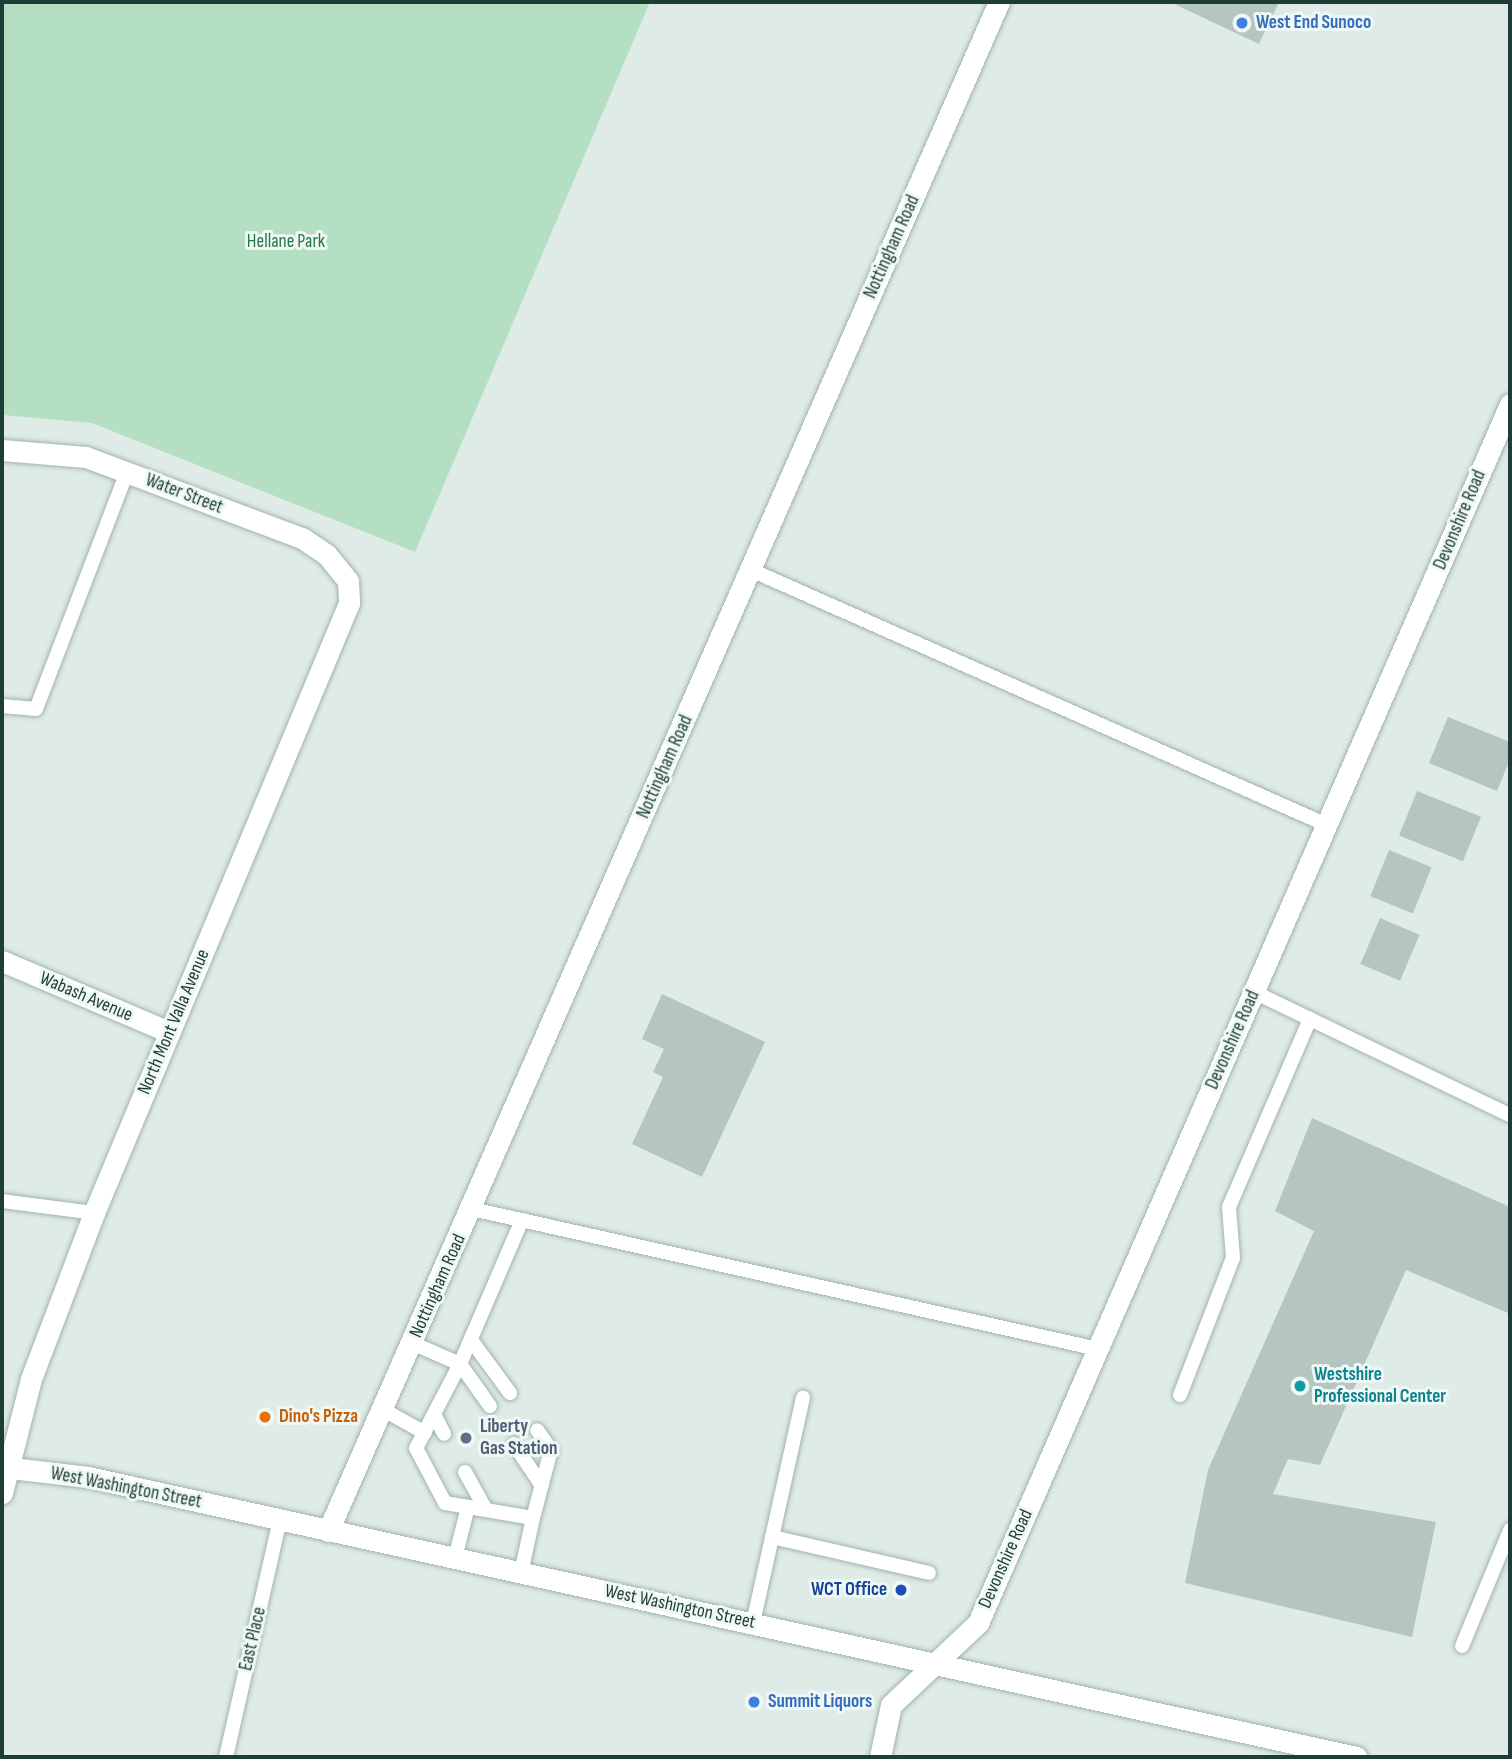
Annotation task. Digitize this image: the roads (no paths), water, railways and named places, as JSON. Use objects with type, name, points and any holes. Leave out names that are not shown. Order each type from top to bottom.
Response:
[{"type":"street","name":"Nottingham Road","points":[[328,1531],[472,1209],[999,2]]},
{"type":"street","name":"Devonshire Road","points":[[880,1757],[891,1705],[978,1623],[1510,404]]},
{"type":"street","name":"Water Street","points":[[2,450],[86,457],[302,538],[327,555],[348,581]]},
{"type":"street","name":"North Mont Valla Avenue","points":[[2,1493],[5,1467],[31,1379],[94,1213],[169,1032],[345,623],[348,581]]},
{"type":"street","name":"Wabash Avenue","points":[[2,961],[169,1032]]},
{"type":"street","name":"West Washington Street","points":[[5,1467],[88,1477],[936,1662],[1356,1757]]},
{"type":"lane","points":[[2,706],[36,709],[127,472]]},
{"type":"lane","points":[[751,570],[1327,825]]},
{"type":"lane","points":[[1254,992],[1510,1115]]},
{"type":"lane","points":[[1180,1395],[1233,1258],[1229,1207],[1310,1019]]},
{"type":"lane","points":[[2,1201],[94,1213]]},
{"type":"lane","points":[[472,1209],[1098,1349]]},
{"type":"lane","points":[[522,1220],[471,1340],[435,1416],[416,1448],[445,1503],[533,1518]]},
{"type":"lane","points":[[471,1340],[510,1392]]},
{"type":"lane","points":[[412,1343],[460,1363],[490,1406]]},
{"type":"lane","points":[[753,1623],[803,1397]]},
{"type":"lane","points":[[382,1409],[425,1433]]},
{"type":"lane","points":[[435,1416],[444,1434]]},
{"type":"lane","points":[[521,1573],[551,1450],[537,1430]]},
{"type":"lane","points":[[514,1444],[542,1486]]},
{"type":"lane","points":[[465,1472],[486,1510]]},
{"type":"lane","points":[[455,1558],[468,1507]]},
{"type":"lane","name":"East Place","points":[[226,1757],[279,1520]]},
{"type":"lane","points":[[1462,1646],[1510,1530]]},
{"type":"lane","points":[[772,1537],[929,1573]]},
{"type":"place","name":"West End Sunoco","points":[[1242,23]]},
{"type":"place","name":"Westshire Professional Center","points":[[1300,1386]]},
{"type":"place","name":"Dino's Pizza","points":[[265,1417]]},
{"type":"place","name":"Liberty Gas Station","points":[[466,1438]]},
{"type":"place","name":"WCT Office","points":[[901,1590]]},
{"type":"place","name":"Summit Liquors","points":[[754,1702]]},
{"type":"park label","name":"Hellane Park","points":[[286,242]]}]
